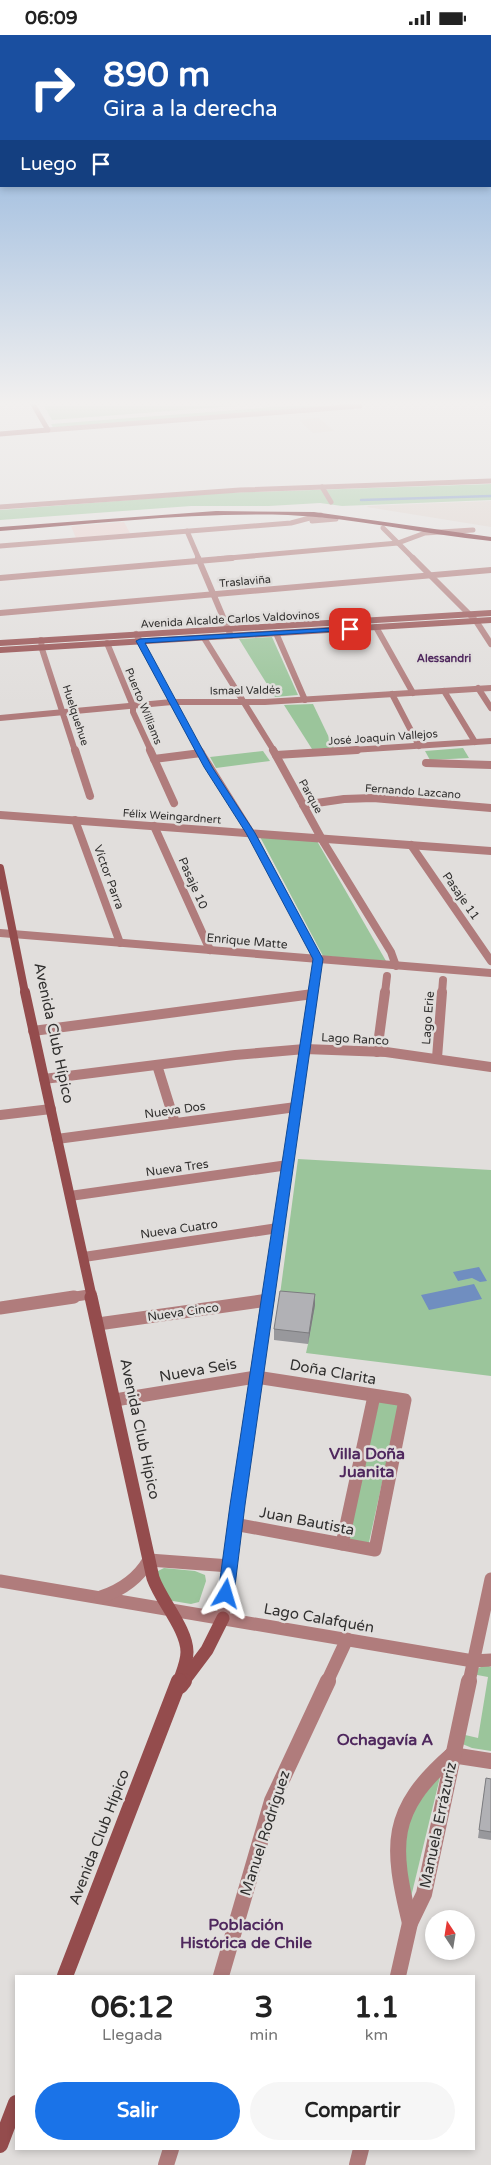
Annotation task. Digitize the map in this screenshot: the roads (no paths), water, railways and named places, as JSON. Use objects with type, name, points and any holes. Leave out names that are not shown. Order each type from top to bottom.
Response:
[{"type":"highway","points":[[0,522],[186,509],[259,507],[333,511],[491,531]]},
{"type":"highway","points":[[0,529],[207,513],[256,512],[320,515],[376,521],[431,532],[491,539]]},
{"type":"main road","name":"Avenida Alcalde Carlos Valdovinos","points":[[0,643],[107,643],[204,638],[230,632],[276,633],[390,619],[491,613]]},
{"type":"main road","points":[[390,619],[395,626]]},
{"type":"main road","name":"Avenida Alcalde Carlos Valdovinos","points":[[0,650],[136,634],[230,632],[315,627],[376,627],[491,620]]},
{"type":"main road","name":"Avenida Club Hípico","points":[[0,868],[149,1560],[157,1591],[181,1633],[186,1646],[184,1668],[176,1690],[65,1975]]},
{"type":"main road","points":[[176,1690],[208,1650],[223,1618]]},
{"type":"main road","points":[[0,2145],[15,2106]]},
{"type":"street","points":[[0,507],[22,505]]},
{"type":"street","points":[[291,523],[320,515]]},
{"type":"street","points":[[0,546],[336,519]]},
{"type":"street","points":[[383,527],[471,614],[491,644]]},
{"type":"street","points":[[0,578],[398,543],[409,536],[431,532],[474,530]]},
{"type":"street","points":[[187,531],[230,632]]},
{"type":"street","name":"Traslaviña","points":[[0,613],[491,570]]},
{"type":"street","points":[[376,627],[412,693]]},
{"type":"street","points":[[276,633],[305,700]]},
{"type":"street","points":[[136,634],[201,753],[251,833],[318,959],[234,1523],[223,1618]]},
{"type":"street","name":"Parque","points":[[204,638],[276,755],[322,838],[391,952],[396,966]]},
{"type":"street","name":"Puerto Williams","points":[[107,643],[133,706],[132,712],[174,803]]},
{"type":"street","name":"Huelquehue","points":[[41,644],[90,796]]},
{"type":"street","name":"Ismael Valdés","points":[[0,718],[172,702],[243,703],[491,688]]},
{"type":"street","points":[[478,689],[491,708]]},
{"type":"street","points":[[444,691],[475,742]]},
{"type":"street","points":[[392,694],[419,746]]},
{"type":"street","name":"José Joaquín Vallejos","points":[[276,755],[491,741]]},
{"type":"street","points":[[154,759],[201,753]]},
{"type":"street","points":[[426,763],[491,765]]},
{"type":"street","name":"Fernando Lazcano","points":[[303,805],[344,799],[372,798],[450,803],[491,808]]},
{"type":"street","name":"Félix Weingardnert","points":[[0,815],[491,851]]},
{"type":"street","name":"Víctor Parra","points":[[75,820],[120,943]]},
{"type":"street","name":"Pasaje 10","points":[[154,826],[210,950]]},
{"type":"street","name":"Pasaje 11","points":[[411,845],[491,961]]},
{"type":"street","name":"Enrique Matte","points":[[0,933],[491,973]]},
{"type":"street","points":[[378,1052],[387,976]]},
{"type":"street","name":"Lago Erie","points":[[437,1058],[443,979]]},
{"type":"street","points":[[34,1031],[313,994]]},
{"type":"street","name":"Lago Ranco","points":[[44,1079],[305,1049],[378,1052],[437,1058],[491,1067]]},
{"type":"street","points":[[157,1065],[175,1123]]},
{"type":"street","name":"Nueva Dos","points":[[57,1139],[296,1107]]},
{"type":"street","points":[[0,1115],[51,1109]]},
{"type":"street","name":"Nueva Tres","points":[[70,1196],[288,1165]]},
{"type":"street","name":"Nueva Cuatro","points":[[84,1257],[278,1228]]},
{"type":"street","points":[[0,1308],[92,1294]]},
{"type":"street","name":"Nueva Cinco","points":[[98,1324],[268,1299]]},
{"type":"street","name":"Doña Clarita","points":[[256,1377],[276,1378],[404,1400],[375,1550]]},
{"type":"street","name":"Nueva Seis","points":[[115,1400],[256,1377]]},
{"type":"street","points":[[342,1544],[374,1396]]},
{"type":"street","name":"Juan Bautista","points":[[234,1523],[375,1550]]},
{"type":"street","points":[[100,1597],[127,1586],[140,1574],[149,1560],[230,1566]]},
{"type":"street","name":"Manuela Errázuriz","points":[[398,1975],[410,1923],[424,1894],[452,1755],[491,1579]]},
{"type":"street","name":"Lago Calafquén","points":[[0,1581],[473,1661],[491,1660]]},
{"type":"street","name":"Manuel Rodríguez","points":[[221,1975],[272,1801],[347,1639]]},
{"type":"street","points":[[452,1755],[491,1761]]},
{"type":"street","name":"Manuela Errázuriz","points":[[410,1923],[404,1900],[398,1861],[398,1838],[401,1818],[414,1792],[424,1779],[452,1755]]},
{"type":"street","points":[[166,2165],[171,2150]]},
{"type":"street","points":[[357,2165],[361,2150]]},
{"type":"water","points":[[479,1267],[487,1281],[480,1282],[472,1278],[458,1281],[453,1272]]},
{"type":"water","points":[[474,1284],[482,1299],[429,1310],[421,1295]]},
{"type":"district","name":"Alessandri","points":[[444,658]]},
{"type":"district","name":"Villa Doña Juanita","points":[[367,1462]]},
{"type":"district","name":"Ochagavía A","points":[[385,1739]]},
{"type":"district","name":"Población Histórica de Chile","points":[[246,1933]]}]
